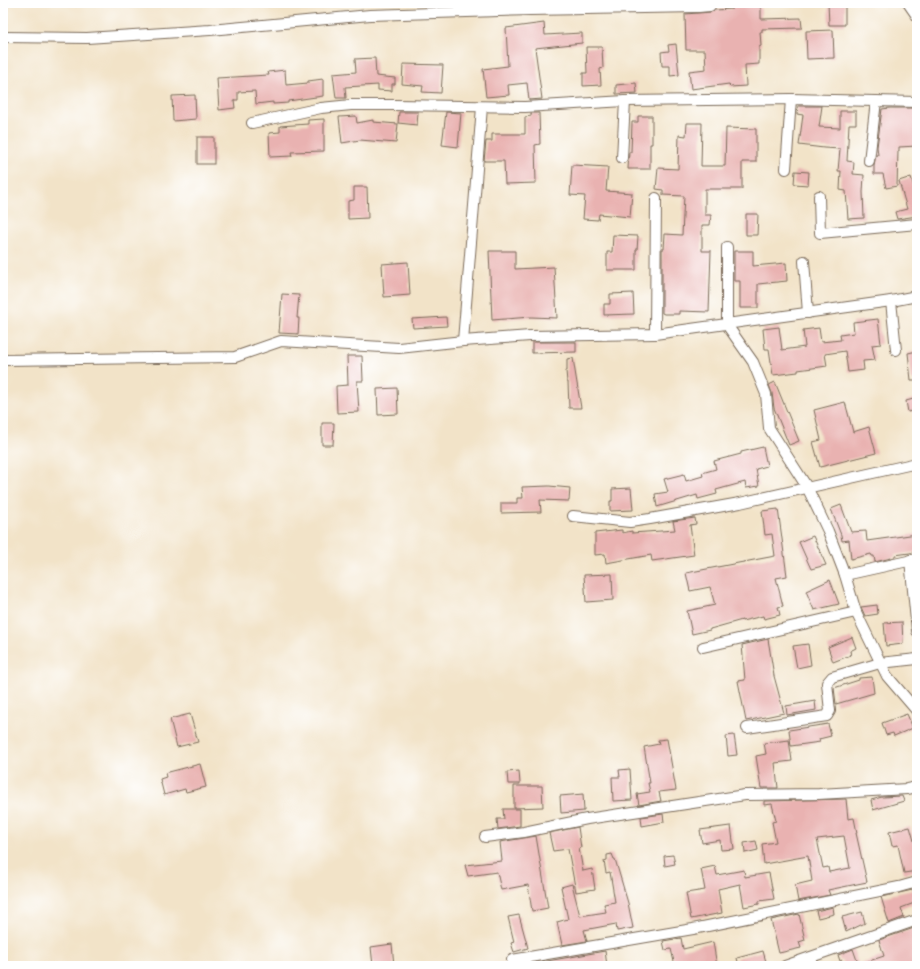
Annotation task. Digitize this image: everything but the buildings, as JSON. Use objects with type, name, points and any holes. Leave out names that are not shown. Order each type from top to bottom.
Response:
[{"type":"street","points":[[3,37],[87,38],[218,29],[370,15],[560,6],[699,7],[710,6],[712,3]]},
{"type":"street","points":[[908,3],[917,16]]},
{"type":"street","points":[[786,169],[791,99]]},
{"type":"street","points":[[252,123],[321,108],[351,105],[525,107],[625,101],[791,99],[917,102]]},
{"type":"street","points":[[622,158],[625,101]]},
{"type":"street","points":[[869,161],[876,101]]},
{"type":"street","points":[[463,341],[482,107]]},
{"type":"street","points":[[819,196],[820,233],[917,224]]},
{"type":"street","points":[[655,334],[656,198]]},
{"type":"street","points":[[727,247],[727,325],[753,362],[766,394],[770,428],[807,487],[828,531],[845,575],[856,612],[886,676],[917,711]]},
{"type":"street","points":[[804,261],[808,313]]},
{"type":"street","points":[[3,360],[234,357],[281,341],[399,348],[530,336],[655,334],[727,325],[917,296]]},
{"type":"street","points":[[891,301],[896,350]]},
{"type":"street","points":[[573,516],[630,522],[740,503],[917,463]]},
{"type":"street","points":[[845,575],[914,559],[917,631]]},
{"type":"street","points":[[703,647],[856,612]]},
{"type":"street","points":[[747,728],[827,716],[830,711],[827,682],[829,679],[880,663],[917,659]]},
{"type":"street","points":[[485,837],[524,832],[587,819],[745,794],[819,794],[907,789],[917,787]]},
{"type":"street","points":[[512,960],[693,929],[917,882]]},
{"type":"street","points":[[785,966],[917,920]]}]
